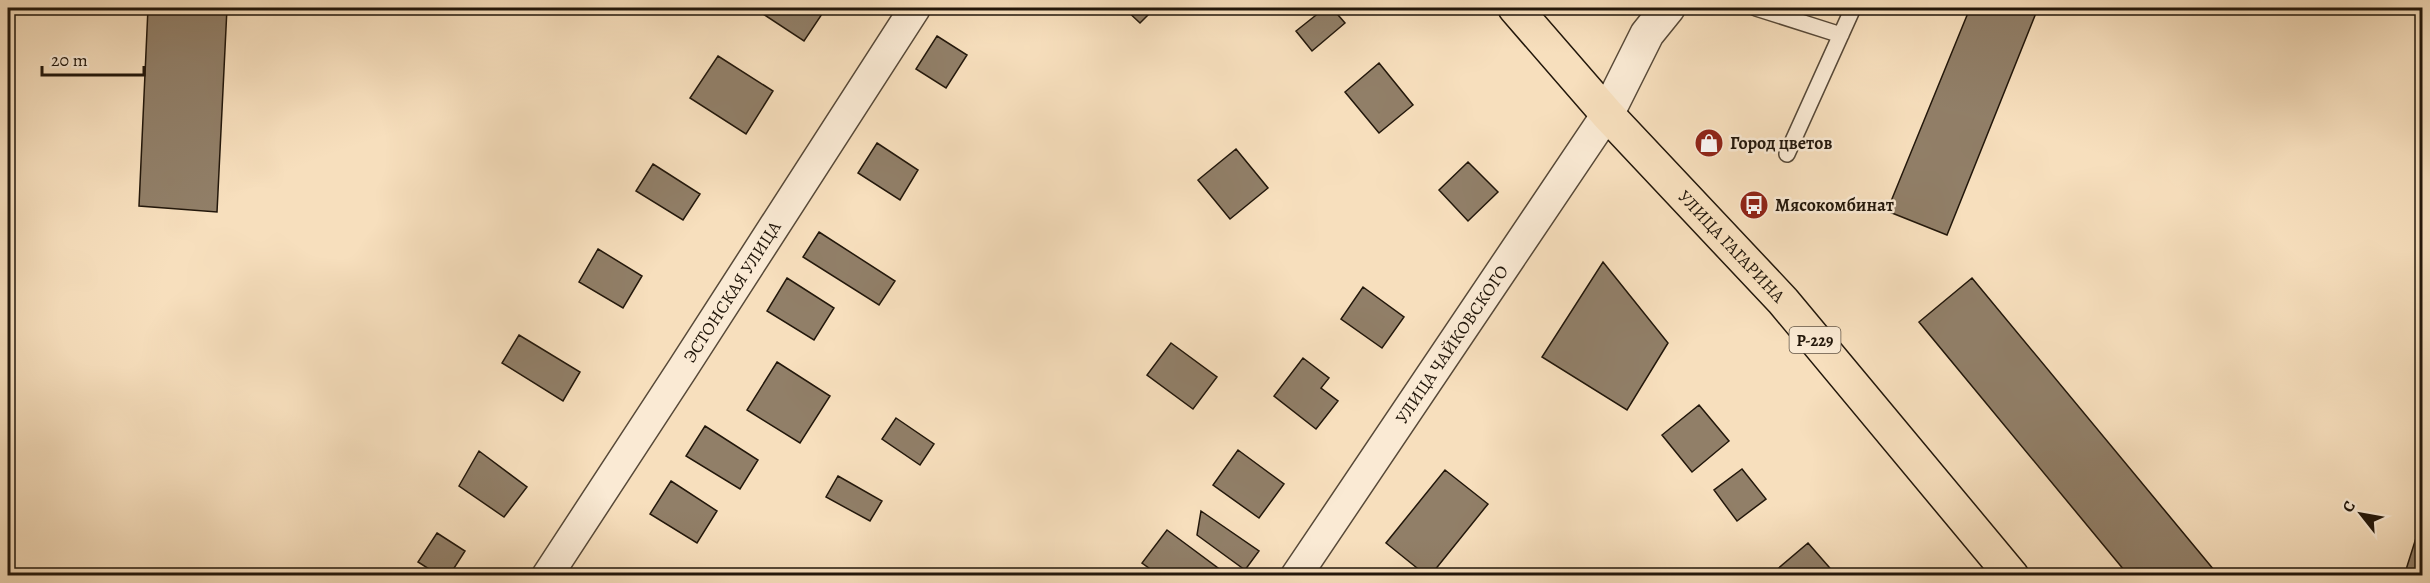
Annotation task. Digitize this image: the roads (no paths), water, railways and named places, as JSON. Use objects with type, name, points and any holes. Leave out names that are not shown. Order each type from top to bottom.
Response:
[{"type":"main road","name":"УЛИЦА ГАГАРИНА","points":[[1515,8],[1607,114],[1782,301],[2012,576]]},
{"type":"street","name":"ЭСТОНСКАЯ УЛИЦА","points":[[547,576],[915,8]]},
{"type":"street","points":[[1607,114],[1647,34],[1668,8]]},
{"type":"street","name":"УЛИЦА ЧАЙКОВСКОГО","points":[[1296,576],[1607,114]]},
{"type":"lane","points":[[1756,8],[1841,35]]},
{"type":"lane","points":[[1787,154],[1853,8]]},
{"type":"place","name":"Город цветов","points":[[1709,143]]},
{"type":"place","name":"Мясокомбинат","points":[[1754,205]]}]
